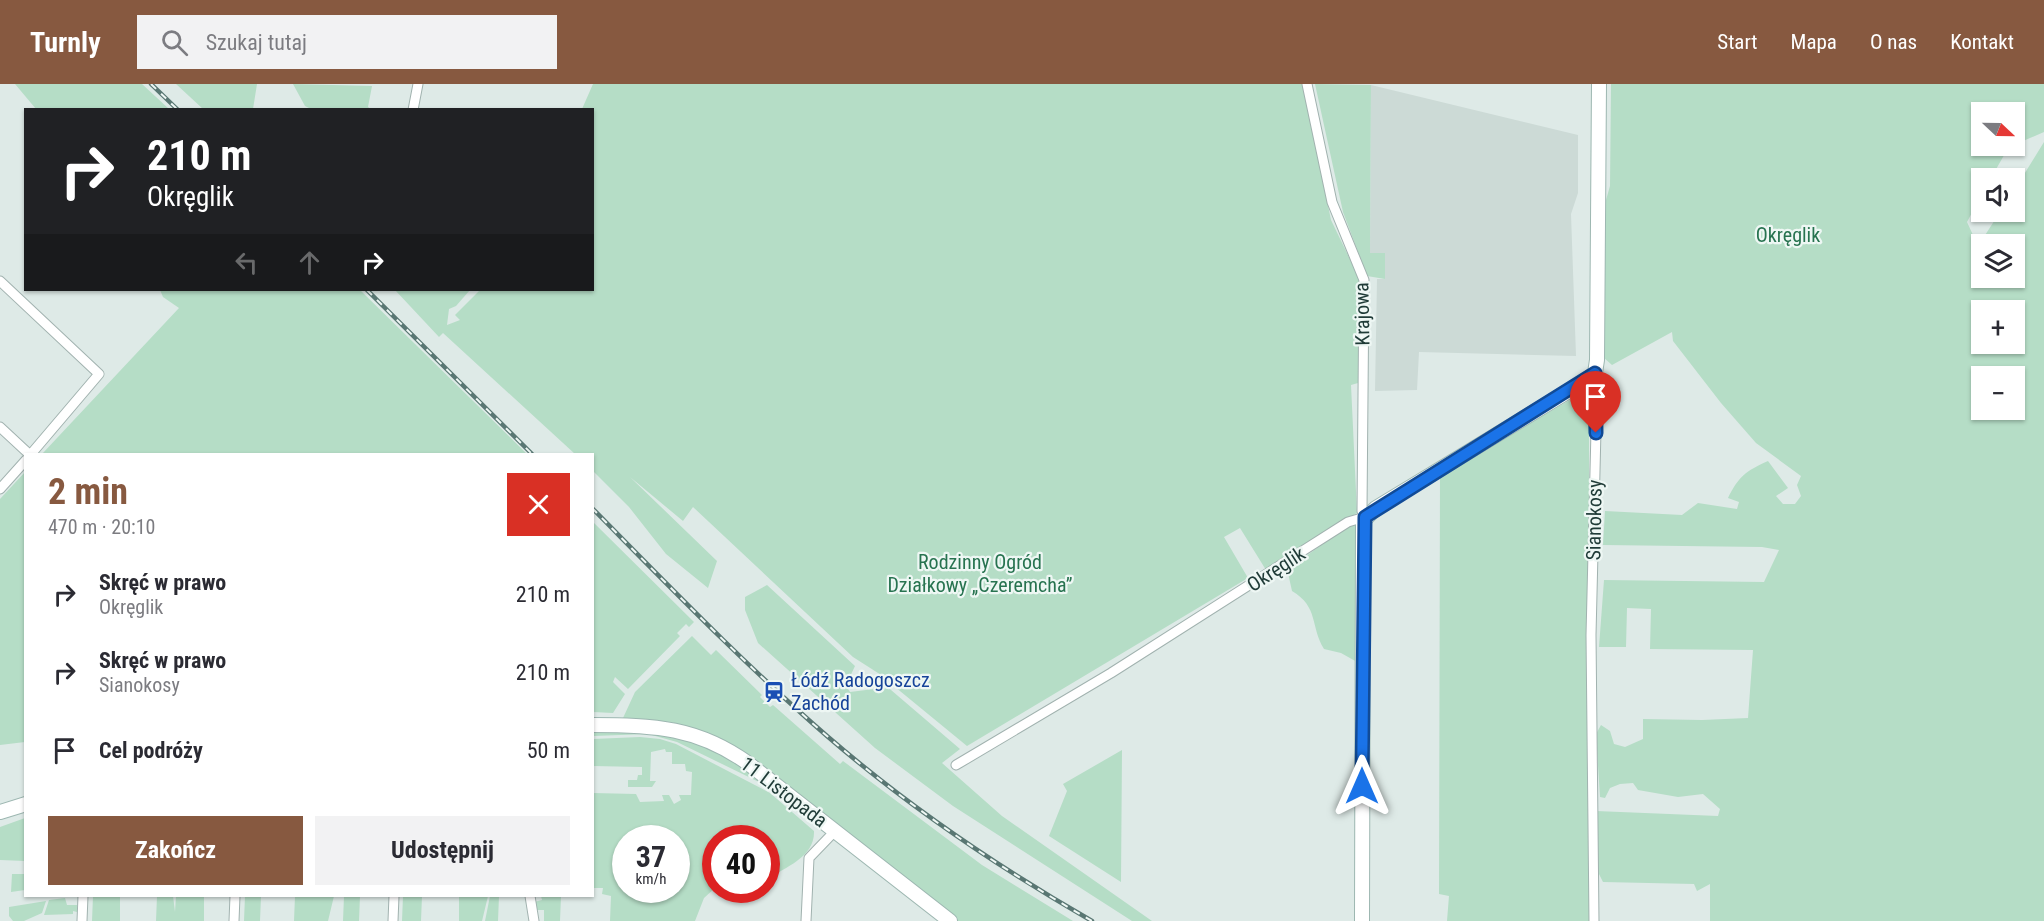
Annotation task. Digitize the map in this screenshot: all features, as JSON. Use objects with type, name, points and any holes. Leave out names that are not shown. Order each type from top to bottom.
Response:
[{"type":"street","points":[[413,108],[418,84]]},
{"type":"street","name":"Krajowa","points":[[1307,84],[1332,202],[1364,280],[1365,517]]},
{"type":"street","name":"Sianokosy","points":[[1594,921],[1591,702],[1597,389],[1595,373],[1597,360],[1599,84]]},
{"type":"street","points":[[0,281],[99,374],[31,453]]},
{"type":"street","name":"Okręglik","points":[[956,765],[1111,673],[1348,522],[1365,517],[1595,373]]},
{"type":"street","points":[[0,427],[29,453]]},
{"type":"street","points":[[0,489],[24,462]]},
{"type":"street","points":[[1362,921],[1365,517]]},
{"type":"street","name":"11 Listopada","points":[[594,726],[649,725],[685,732],[710,741],[744,760],[950,921]]},
{"type":"street","points":[[0,812],[24,805]]},
{"type":"street","points":[[806,921],[809,858],[835,831]]},
{"type":"street","points":[[82,921],[83,897]]},
{"type":"street","points":[[234,921],[235,897]]},
{"type":"street","points":[[393,921],[394,897]]},
{"type":"street","points":[[530,897],[534,921]]},
{"type":"shaded area","points":[[1371,85],[1578,135],[1578,193],[1571,214],[1576,356],[1419,352],[1417,390],[1375,391],[1377,279],[1385,279],[1385,254],[1370,253]]},
{"type":"green space","points":[[15,84],[142,84],[168,108],[35,108]]},
{"type":"green space","points":[[176,84],[257,84],[253,108],[202,108]]},
{"type":"green space","points":[[293,84],[372,86],[370,108],[309,108],[305,106]]},
{"type":"green space","name":"Rodzinny Ogród Działkowy „Czeremcha”","points":[[593,84],[1303,84],[1331,220],[1359,278],[1358,383],[1351,385],[1357,513],[1266,570],[1240,528],[1224,537],[1248,578],[967,746],[878,673],[853,657],[693,507],[683,521],[630,477],[717,561],[708,588],[666,554],[629,507],[594,472],[594,453],[574,453],[443,333],[439,337],[396,291],[469,291],[456,306],[449,309],[447,325],[460,320],[455,315],[479,291],[594,291],[594,108],[582,108]]},
{"type":"green space","points":[[1315,84],[1371,85],[1370,253],[1385,253],[1385,279],[1367,276],[1343,212]]},
{"type":"green space","points":[[1611,84],[2044,84],[2044,132],[2025,140],[2025,102],[1971,102],[1971,156],[2004,156],[1997,168],[1971,168],[1971,215],[1967,222],[1972,234],[1971,288],[2025,288],[2025,234],[1986,234],[1994,222],[2025,222],[2025,173],[2044,142],[2044,921],[1710,921],[1710,884],[1697,891],[1694,884],[1603,882],[1598,872],[1596,811],[1718,816],[1720,809],[1703,794],[1678,797],[1638,790],[1633,783],[1610,788],[1605,798],[1600,797],[1596,734],[1601,725],[1610,731],[1614,744],[1625,747],[1643,739],[1643,719],[1748,718],[1753,650],[1650,649],[1651,609],[1627,608],[1626,647],[1599,647],[1604,580],[1764,582],[1779,550],[1762,547],[1603,545],[1605,511],[1682,515],[1698,503],[1737,509],[1739,502],[1728,498],[1736,484],[1749,471],[1768,461],[1788,488],[1776,496],[1783,504],[1795,504],[1801,496],[1797,485],[1801,476],[1756,443],[1721,403],[1673,341],[1672,332],[1612,365],[1603,357],[1604,207],[1610,186]]},
{"type":"green space","points":[[160,291],[361,291],[526,453],[43,453],[179,308],[163,297]]},
{"type":"green space","points":[[1589,389],[1589,921],[1447,921],[1449,896],[1439,894],[1440,475]]},
{"type":"green space","points":[[24,473],[24,742],[0,745],[0,499]]},
{"type":"green space","points":[[594,523],[694,622],[689,627],[686,624],[677,633],[680,636],[628,689],[615,677],[613,682],[625,694],[613,713],[594,712]]},
{"type":"green space","points":[[1352,523],[1356,524],[1357,662],[1341,653],[1324,649],[1310,610],[1301,597],[1292,591],[1288,573],[1295,564]]},
{"type":"green space","points":[[767,585],[855,666],[846,685],[850,692],[874,689],[884,684],[960,749],[942,763],[1002,816],[1152,921],[1132,921],[953,806],[875,748],[758,643],[745,610],[745,597]]},
{"type":"green space","points":[[692,636],[711,655],[716,650],[762,695],[760,697],[770,707],[773,705],[840,764],[843,761],[982,865],[1073,921],[958,921],[754,762],[712,735],[671,722],[623,718],[635,692]]},
{"type":"green space","points":[[594,732],[641,733],[666,735],[709,747],[761,779],[824,832],[761,783],[677,742],[648,734],[594,736]]},
{"type":"green space","points":[[640,737],[660,739],[676,744],[770,793],[814,831],[810,848],[798,860],[780,871],[780,825],[702,825],[702,903],[695,921],[610,921],[611,896],[602,894],[603,888],[594,888],[594,793],[636,794],[640,802],[664,801],[662,795],[669,795],[674,804],[681,800],[679,795],[691,795],[692,772],[686,771],[685,764],[672,764],[672,752],[666,752],[665,749],[651,752],[650,781],[656,781],[652,787],[628,787],[628,780],[637,780],[638,775],[642,775],[642,767],[594,766],[594,739]]},
{"type":"green space","points":[[1122,750],[1121,882],[1049,836],[1067,791],[1063,784]]},
{"type":"green space","points":[[24,818],[24,861],[0,860],[0,827]]},
{"type":"green space","points":[[12,874],[24,874],[24,890],[11,892]]},
{"type":"green space","points":[[93,897],[120,897],[120,921],[92,921]]},
{"type":"green space","points":[[157,897],[173,897],[175,912],[176,897],[204,897],[204,921],[156,921]]},
{"type":"green space","points":[[245,897],[261,897],[260,921],[244,921]]},
{"type":"green space","points":[[295,897],[334,897],[328,921],[294,921]]},
{"type":"green space","points":[[344,897],[360,897],[359,921],[343,921]]},
{"type":"green space","points":[[403,897],[422,897],[421,921],[402,921]]},
{"type":"green space","points":[[459,897],[488,897],[482,921],[459,921]]},
{"type":"green space","points":[[490,897],[499,897],[498,921],[485,921]]},
{"type":"green space","points":[[541,897],[561,897],[560,921],[544,921],[544,910],[537,910],[534,902],[542,900]]},
{"type":"green space","points":[[65,898],[67,905],[77,905],[77,912],[44,915],[49,900]]},
{"type":"green space","points":[[46,901],[42,913],[24,921],[13,921],[9,916],[9,907]]},
{"type":"railway","points":[[151,84],[176,108]]},
{"type":"railway","points":[[368,291],[531,453]]},
{"type":"railway","points":[[594,510],[737,653],[858,762],[955,835],[1092,921]]},
{"type":"place","name":"Łódź Radogoszcz Zachód","points":[[774,692]]},
{"type":"route","points":[[1362,786],[1363,521],[1365,517],[1377,507],[1595,373],[1596,433]]}]
